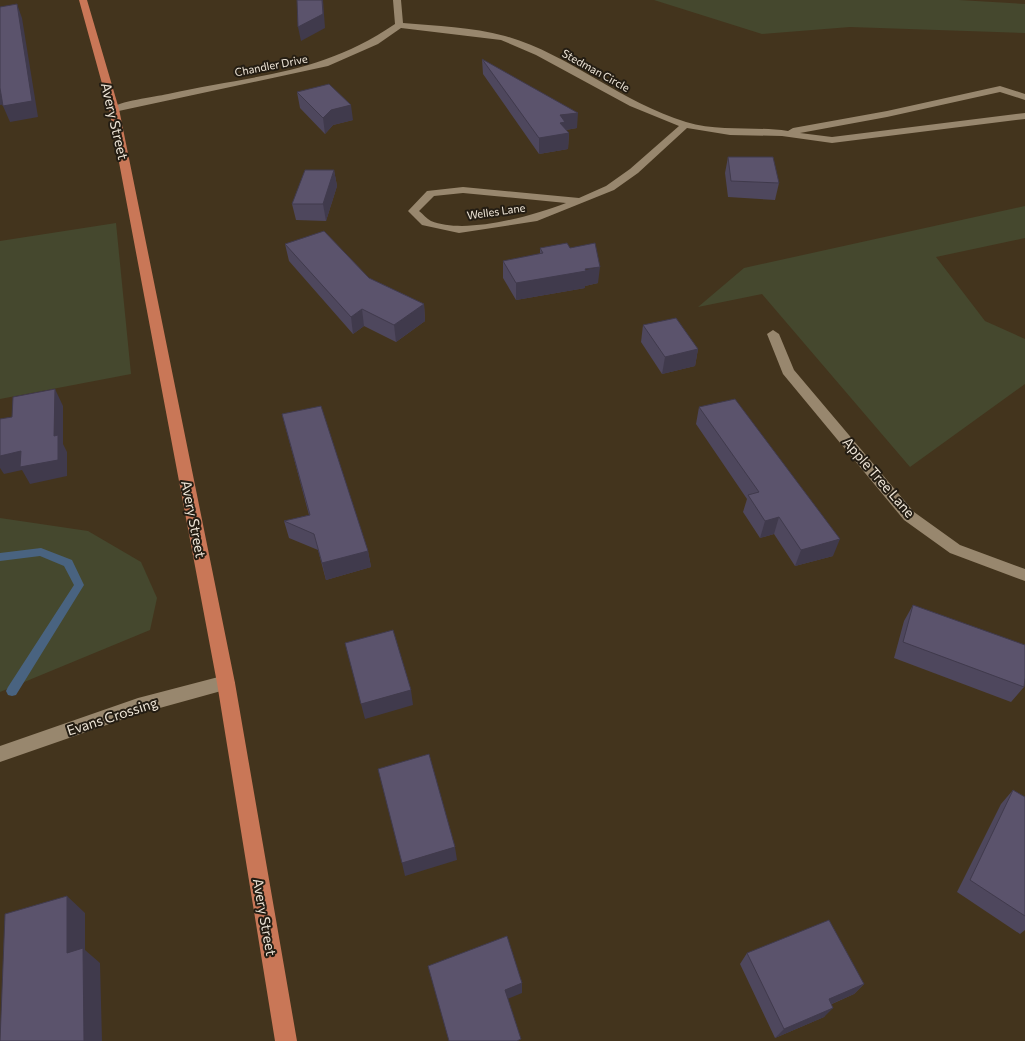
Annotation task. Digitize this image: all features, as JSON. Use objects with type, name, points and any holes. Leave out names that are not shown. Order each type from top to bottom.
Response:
[{"type":"main road","name":"Avery Street","points":[[83,0],[114,109],[226,683],[286,1041]]},
{"type":"street","points":[[397,0],[400,25]]},
{"type":"street","name":"Chandler Drive","points":[[114,109],[189,91],[261,80],[329,65],[381,40],[400,25]]},
{"type":"street","name":"Stedman Circle","points":[[400,25],[476,33],[503,38],[539,53],[632,104],[685,125],[730,132],[782,133],[832,140],[1025,116]]},
{"type":"street","name":"Stedman Circle","points":[[782,133],[887,114],[1000,89],[1025,97]]},
{"type":"street","name":"Welles Lane","points":[[580,201],[463,190],[431,193],[413,211],[426,223],[459,230],[533,219],[580,201],[610,188],[634,171],[685,125]]},
{"type":"street","name":"Apple Tree Lane","points":[[773,334],[788,371],[909,516],[955,549],[1025,575]]},
{"type":"street","name":"Evans Crossing","points":[[0,754],[138,706],[226,683]]},
{"type":"green space","points":[[654,0],[959,0],[1025,4],[1025,33],[850,27],[762,34]]},
{"type":"green space","points":[[1025,206],[1025,238],[936,257],[985,321],[1025,339],[1025,384],[910,467],[762,294],[698,307],[744,268]]},
{"type":"green space","points":[[116,223],[131,374],[0,399],[0,241]]},
{"type":"green space","points":[[0,518],[88,531],[141,562],[157,598],[150,630],[0,692]]},
{"type":"building","points":[[297,0],[322,0],[323,14],[298,27]]},
{"type":"building","points":[[17,4],[32,101],[3,106],[0,88],[0,7]]},
{"type":"building","points":[[482,59],[578,113],[560,115],[565,122],[560,123],[569,133],[539,138]]},
{"type":"building","points":[[329,84],[351,105],[331,110],[323,118],[297,92]]},
{"type":"building","points":[[728,157],[773,157],[779,183],[731,181]]},
{"type":"building","points":[[305,170],[334,170],[323,204],[292,204]]},
{"type":"building","points":[[324,231],[369,278],[424,304],[394,325],[362,309],[351,317],[285,244]]},
{"type":"building","points":[[567,243],[570,248],[595,243],[600,267],[516,283],[503,261],[543,253],[540,248]]},
{"type":"building","points":[[676,318],[698,349],[665,357],[643,325]]},
{"type":"building","points":[[55,389],[54,436],[58,435],[58,460],[20,467],[21,451],[0,456],[0,419],[12,417],[13,397]]},
{"type":"building","points":[[735,399],[840,539],[801,550],[779,517],[765,521],[748,495],[759,492],[699,407]]},
{"type":"building","points":[[321,406],[368,551],[322,563],[314,534],[284,521],[310,515],[282,414]]},
{"type":"building","points":[[913,605],[1025,645],[1024,687],[903,642]]},
{"type":"building","points":[[393,630],[411,690],[361,704],[345,643]]},
{"type":"building","points":[[429,754],[455,847],[402,863],[378,769]]},
{"type":"building","points":[[1013,790],[1025,797],[1025,916],[970,880]]},
{"type":"building","points":[[67,896],[67,953],[83,948],[84,1041],[0,1041],[5,914]]},
{"type":"building","points":[[829,920],[864,984],[829,999],[833,1008],[784,1029],[747,953]]},
{"type":"building","points":[[507,936],[522,983],[505,990],[521,1039],[517,1041],[449,1041],[428,966]]},
{"type":"waterway","points":[[0,557],[41,552],[68,563],[79,585],[12,691]]}]
